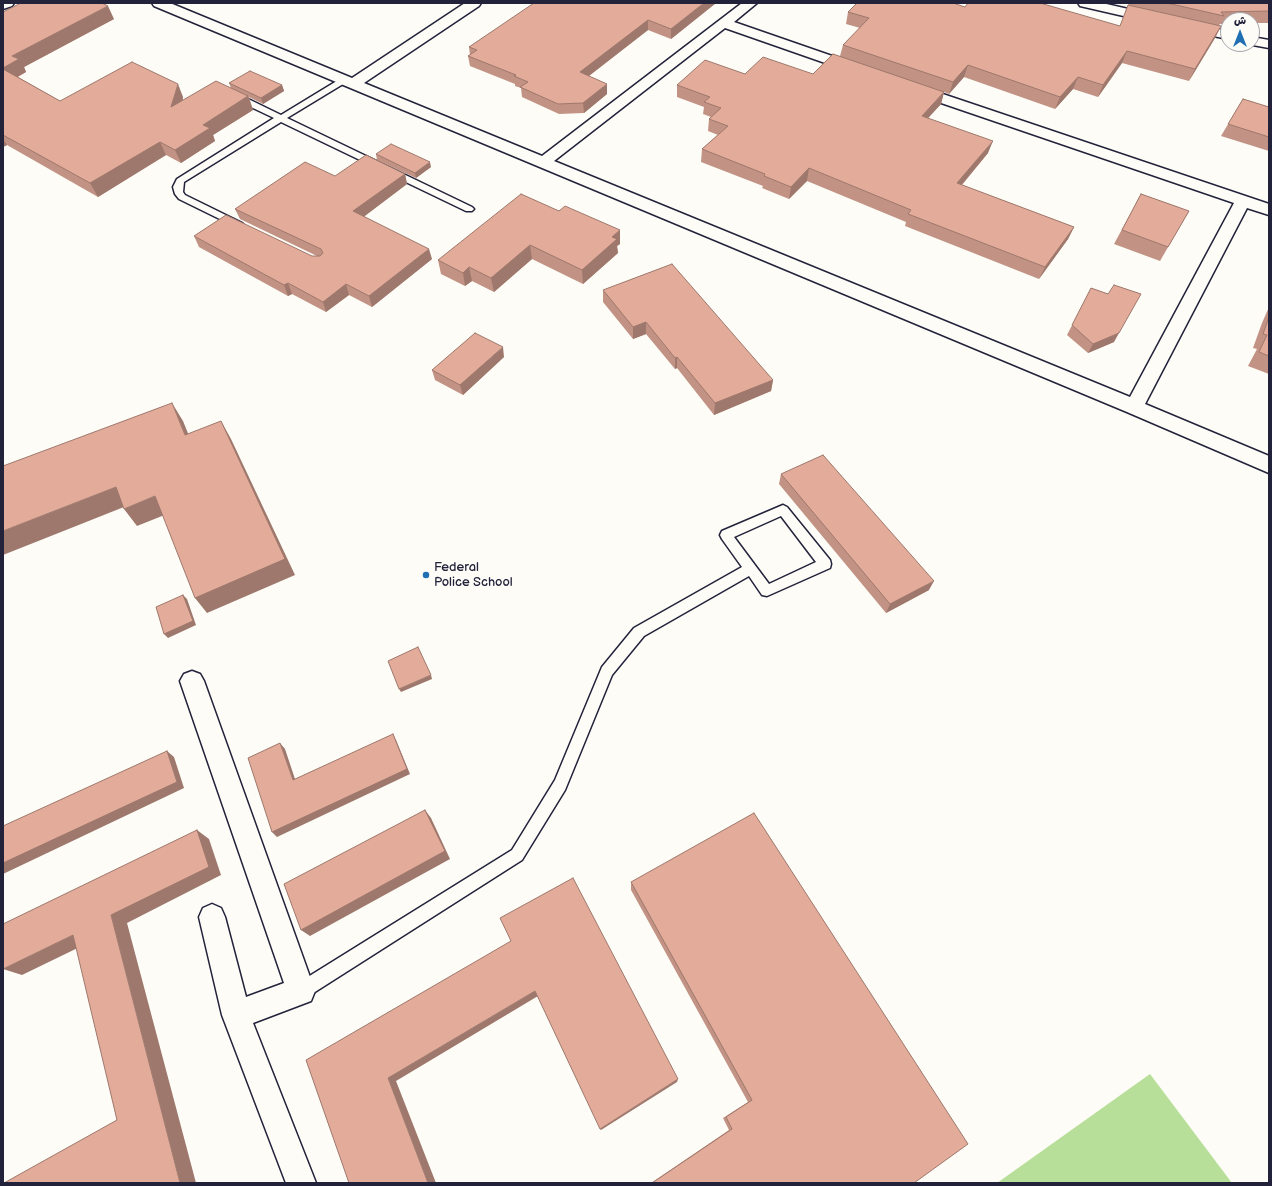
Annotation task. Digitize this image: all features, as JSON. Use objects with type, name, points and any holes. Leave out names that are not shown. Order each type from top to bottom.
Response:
[{"type":"street","points":[[3,5],[7,3]]},
{"type":"street","points":[[159,3],[1134,407],[1269,465]]},
{"type":"street","points":[[349,81],[474,3]]},
{"type":"street","points":[[543,162],[750,3]]},
{"type":"street","points":[[1085,3],[1220,33]]},
{"type":"street","points":[[723,24],[866,72]]},
{"type":"street","points":[[904,85],[1269,210]]},
{"type":"street","points":[[1134,407],[1244,201]]},
{"type":"street","points":[[192,681],[301,991],[236,1015]]},
{"type":"street","points":[[212,917],[236,1015],[301,1183]]},
{"type":"lane","points":[[250,230],[182,197],[178,192],[178,187],[186,176],[281,118],[349,81]]},
{"type":"lane","points":[[226,91],[469,208]]},
{"type":"lane","points":[[782,510],[825,564],[767,591],[751,568],[726,535],[782,510]]},
{"type":"lane","points":[[301,991],[517,855],[560,785],[590,714],[606,671],[639,632],[751,568]]},
{"type":"green space","points":[[1150,1074],[1232,1183],[997,1183]]},
{"type":"building","points":[[21,3],[102,3],[108,6],[12,56],[19,59],[3,68],[3,12]]},
{"type":"building","points":[[534,3],[704,3],[671,29],[648,20],[580,72],[607,84],[583,103],[558,104],[520,87],[528,82],[514,76],[516,75],[468,56],[477,50],[469,47]]},
{"type":"building","points":[[857,3],[953,3],[965,7],[968,3],[1040,3],[1120,26],[1128,5],[1220,26],[1220,28],[1195,69],[1127,51],[1103,85],[1078,77],[1060,97],[968,65],[953,82],[843,45],[869,18],[848,12]]},
{"type":"building","points":[[1167,3],[1269,3],[1269,11],[1220,12],[1220,15]]},
{"type":"building","points":[[833,54],[944,92],[922,116],[993,141],[957,183],[1074,227],[1045,267],[908,214],[911,210],[809,168],[791,187],[764,176],[765,174],[702,149],[728,126],[709,119],[721,108],[704,102],[710,97],[677,85],[705,60],[745,74],[763,57],[813,74]]},
{"type":"building","points":[[132,62],[178,84],[171,107],[216,81],[248,96],[203,125],[210,128],[175,150],[160,142],[90,183],[3,135],[3,69],[60,101]]},
{"type":"building","points":[[250,71],[282,85],[261,98],[229,83]]},
{"type":"building","points":[[1243,99],[1269,107],[1269,137],[1228,124]]},
{"type":"building","points":[[391,144],[430,162],[415,173],[376,154]]},
{"type":"building","points":[[366,155],[405,174],[353,211],[429,249],[369,296],[346,284],[323,302],[288,283],[284,285],[194,236],[226,215],[312,256],[320,256],[323,253],[321,249],[235,209],[305,162],[335,176]]},
{"type":"building","points":[[521,194],[559,211],[565,206],[620,230],[612,237],[617,239],[582,270],[530,245],[491,278],[469,267],[463,273],[438,260]]},
{"type":"building","points":[[1141,194],[1189,211],[1168,247],[1122,230]]},
{"type":"building","points":[[672,264],[773,380],[715,403],[677,357],[675,358],[646,322],[633,327],[603,290]]},
{"type":"building","points":[[1114,285],[1141,294],[1119,333],[1093,344],[1072,325],[1091,288],[1108,294]]},
{"type":"building","points":[[1269,317],[1269,356],[1259,352],[1267,335],[1263,334]]},
{"type":"building","points":[[475,333],[503,347],[460,385],[432,370]]},
{"type":"building","points":[[172,403],[185,435],[221,421],[285,559],[195,598],[155,496],[124,509],[116,487],[3,531],[3,466]]},
{"type":"building","points":[[823,455],[934,581],[890,604],[781,474]]},
{"type":"building","points":[[183,595],[193,621],[164,634],[156,607]]},
{"type":"building","points":[[418,647],[431,675],[399,689],[388,661]]},
{"type":"building","points":[[393,734],[407,769],[272,832],[248,758],[280,743],[293,780]]},
{"type":"building","points":[[167,751],[177,782],[3,863],[3,826]]},
{"type":"building","points":[[425,810],[445,851],[301,930],[284,884]]},
{"type":"building","points":[[754,813],[968,1144],[914,1183],[652,1183],[732,1129],[726,1117],[752,1100],[631,882]]},
{"type":"building","points":[[197,830],[209,867],[111,915],[180,1183],[4,1183],[117,1120],[73,935],[3,969],[3,924]]},
{"type":"building","points":[[573,878],[678,1079],[600,1129],[535,991],[388,1078],[428,1183],[349,1183],[306,1060],[511,941],[500,918]]},
{"type":"place","name":"Federal Police School","points":[[426,575]]}]
